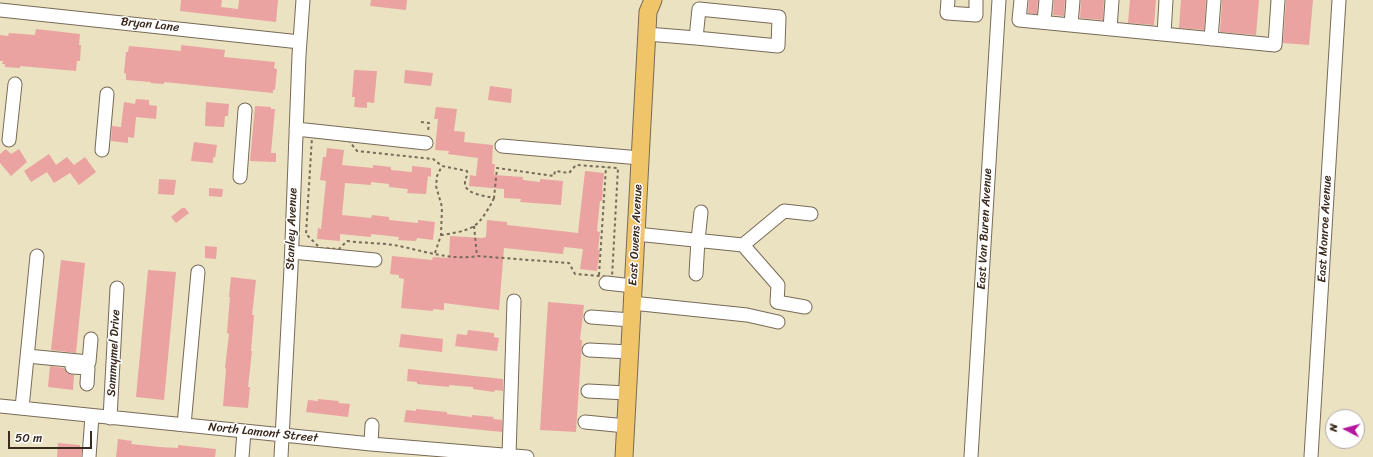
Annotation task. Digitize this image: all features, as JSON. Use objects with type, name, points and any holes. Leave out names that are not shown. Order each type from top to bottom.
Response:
[{"type":"main road","name":"East Owens Avenue","points":[[624,457],[648,4]]},
{"type":"street","name":"Stanley Avenue","points":[[280,457],[292,252],[296,130],[303,0]]},
{"type":"street","points":[[948,0],[947,13],[998,16]]},
{"type":"street","points":[[976,0],[976,15]]},
{"type":"street","name":"East Van Buren Avenue","points":[[971,457],[999,0]]},
{"type":"street","points":[[1021,0],[1019,20],[1275,45],[1278,0]]},
{"type":"street","points":[[1044,22],[1046,0]]},
{"type":"street","points":[[1071,25],[1073,0]]},
{"type":"street","points":[[1110,29],[1112,0]]},
{"type":"street","points":[[1164,34],[1166,0]]},
{"type":"street","points":[[1212,39],[1214,0]]},
{"type":"street","name":"East Monroe Avenue","points":[[1311,457],[1339,0]]},
{"type":"street","points":[[647,34],[778,46],[779,17],[699,9],[696,38]]},
{"type":"street","name":"Bryan Lane","points":[[0,10],[300,42]]},
{"type":"street","points":[[9,140],[15,84]]},
{"type":"street","points":[[102,150],[107,94]]},
{"type":"street","points":[[240,176],[245,110]]},
{"type":"street","points":[[296,130],[426,143]]},
{"type":"street","points":[[502,146],[640,158]]},
{"type":"street","points":[[743,245],[784,211],[811,214]]},
{"type":"street","points":[[696,274],[701,212]]},
{"type":"street","points":[[636,234],[743,245],[778,285],[777,302],[805,307]]},
{"type":"street","points":[[292,252],[375,260]]},
{"type":"street","points":[[22,408],[37,256]]},
{"type":"street","points":[[184,425],[198,272]]},
{"type":"street","points":[[603,279],[633,286]]},
{"type":"street","name":"Sammymel Drive","points":[[110,418],[117,288]]},
{"type":"street","points":[[509,456],[514,301]]},
{"type":"street","points":[[591,317],[632,312],[747,315],[778,322]]},
{"type":"street","points":[[27,359],[89,362],[91,339]]},
{"type":"street","points":[[589,350],[630,352]]},
{"type":"street","points":[[27,359],[88,368],[87,384]]},
{"type":"street","points":[[588,391],[628,393]]},
{"type":"street","name":"North Lamont Street","points":[[0,406],[244,432],[527,457]]},
{"type":"street","points":[[89,457],[92,416]]},
{"type":"street","points":[[585,422],[626,426]]},
{"type":"street","points":[[371,444],[372,426]]},
{"type":"street","points":[[242,457],[244,432]]},
{"type":"path","points":[[441,235],[450,234],[474,226],[492,203],[494,198],[497,168],[554,176],[555,171],[569,173],[576,165],[618,168],[612,277],[603,279],[575,274],[569,264],[478,256],[468,258],[456,257],[393,245],[347,241],[339,249],[320,248],[306,234],[312,137],[349,141],[357,151],[433,159],[442,166],[467,171],[468,174],[464,184],[466,188],[472,192],[494,198]]},
{"type":"path","points":[[434,253],[441,235],[442,207],[436,186],[437,176],[442,166]]},
{"type":"path","points":[[603,279],[606,168]]},
{"type":"path","points":[[474,226],[478,256]]},
{"type":"building","points":[[181,0],[222,0],[221,7],[238,9],[239,0],[278,0],[276,22],[180,11]]},
{"type":"building","points":[[371,0],[407,0],[406,10],[370,6]]},
{"type":"building","points":[[1029,0],[1038,0],[1037,14],[1028,13]]},
{"type":"building","points":[[1054,0],[1065,0],[1064,16],[1053,15]]},
{"type":"building","points":[[1081,0],[1104,0],[1103,20],[1080,18]]},
{"type":"building","points":[[1130,0],[1156,0],[1154,25],[1128,23]]},
{"type":"building","points":[[1181,0],[1206,0],[1204,30],[1179,28]]},
{"type":"building","points":[[1222,0],[1259,0],[1256,35],[1220,32]]},
{"type":"building","points":[[1286,0],[1313,0],[1309,45],[1283,43]]},
{"type":"building","points":[[36,29],[80,34],[80,61],[77,61],[76,71],[20,66],[20,68],[5,67],[5,64],[2,64],[3,61],[0,61],[0,35],[8,36],[9,33],[35,35]]},
{"type":"building","points":[[181,45],[225,50],[224,57],[275,62],[274,68],[277,69],[275,90],[273,90],[273,93],[164,82],[164,84],[126,80],[126,74],[124,73],[126,52],[128,52],[129,46],[181,51]]},
{"type":"building","points":[[354,70],[377,71],[374,103],[367,102],[367,108],[354,107],[355,97],[352,97]]},
{"type":"building","points":[[405,70],[433,73],[431,86],[404,83]]},
{"type":"building","points":[[490,86],[512,89],[511,103],[488,100]]},
{"type":"building","points":[[136,99],[149,100],[149,105],[157,106],[156,119],[136,117],[134,138],[128,137],[128,143],[111,141],[112,126],[121,127],[124,102],[135,104]]},
{"type":"building","points":[[206,102],[229,104],[228,116],[225,116],[224,127],[205,126]]},
{"type":"building","points":[[255,106],[271,107],[271,109],[275,109],[271,153],[276,153],[276,162],[250,161]]},
{"type":"building","points":[[436,107],[457,109],[454,131],[465,132],[464,142],[493,145],[492,164],[495,164],[494,175],[523,177],[523,180],[540,182],[540,179],[563,181],[561,205],[520,202],[521,199],[504,198],[504,189],[469,186],[470,175],[476,176],[478,158],[448,154],[449,151],[435,150],[438,119],[434,119]]},
{"type":"building","points":[[194,142],[217,145],[215,158],[213,157],[213,163],[191,161]]},
{"type":"building","points":[[327,148],[344,150],[342,165],[373,168],[373,165],[391,167],[391,170],[412,172],[412,166],[431,168],[431,177],[428,176],[426,194],[407,193],[408,189],[389,187],[389,184],[371,182],[371,185],[345,183],[342,215],[371,218],[372,215],[389,217],[389,220],[418,223],[418,220],[435,222],[433,240],[417,238],[416,241],[398,240],[399,237],[371,234],[371,237],[340,234],[340,241],[317,239],[318,228],[321,229],[326,181],[320,180],[323,157],[326,157]]},
{"type":"building","points":[[6,149],[11,154],[19,149],[27,162],[11,176],[0,163],[0,154]]},
{"type":"building","points":[[49,154],[56,165],[67,157],[74,165],[85,157],[96,172],[79,185],[70,173],[54,183],[47,172],[31,182],[24,171]]},
{"type":"building","points":[[585,171],[604,173],[602,201],[600,201],[597,231],[600,232],[598,250],[600,250],[597,271],[580,269],[583,249],[564,247],[563,254],[504,248],[499,310],[444,303],[444,310],[433,309],[433,311],[401,308],[404,279],[399,278],[399,275],[390,274],[392,256],[432,260],[433,257],[449,258],[450,236],[486,237],[487,220],[507,222],[507,225],[578,233]]},
{"type":"building","points":[[159,179],[176,180],[174,195],[158,194]]},
{"type":"building","points":[[209,188],[223,189],[222,197],[209,196]]},
{"type":"building","points":[[182,208],[185,208],[189,213],[176,223],[171,217]]},
{"type":"building","points":[[205,246],[217,247],[216,259],[205,258]]},
{"type":"building","points":[[61,260],[85,263],[76,353],[51,350]]},
{"type":"building","points":[[148,270],[176,272],[164,400],[136,397]]},
{"type":"building","points":[[231,277],[256,280],[252,315],[254,315],[248,387],[250,387],[248,408],[223,406],[229,334],[227,333]]},
{"type":"building","points":[[548,302],[584,305],[580,340],[582,340],[576,432],[540,430]]},
{"type":"building","points":[[468,330],[494,333],[494,337],[499,338],[497,351],[455,346],[457,334],[467,335]]},
{"type":"building","points":[[401,334],[443,339],[442,352],[399,347]]},
{"type":"building","points":[[50,366],[64,368],[67,373],[74,375],[73,390],[48,387]]},
{"type":"building","points":[[408,369],[503,379],[503,391],[495,390],[494,392],[473,389],[473,387],[449,385],[449,387],[417,384],[417,382],[407,381]]},
{"type":"building","points":[[318,399],[339,401],[338,403],[350,404],[348,417],[306,412],[308,400],[318,401]]},
{"type":"building","points":[[416,409],[447,412],[447,414],[472,417],[472,415],[494,417],[493,419],[502,420],[502,432],[404,422],[406,410],[416,411]]},
{"type":"building","points":[[118,439],[132,441],[131,444],[160,447],[178,448],[178,445],[216,449],[215,457],[116,457]]},
{"type":"building","points":[[58,443],[80,445],[80,448],[82,449],[81,457],[57,457]]}]
